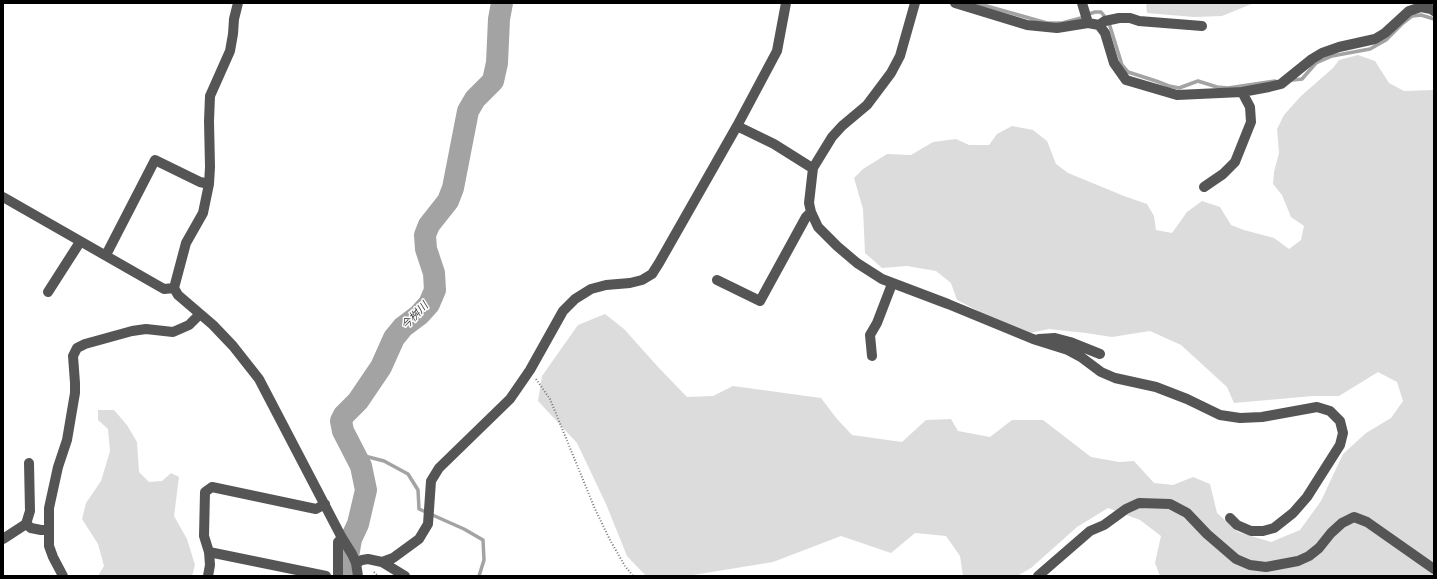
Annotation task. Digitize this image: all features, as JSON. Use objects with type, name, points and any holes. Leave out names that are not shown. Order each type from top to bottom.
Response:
[{"type":"street","points":[[238,3],[234,19],[230,52],[210,96],[209,184],[203,213],[186,242],[174,288],[178,295],[213,325],[233,346],[259,379],[342,538],[352,554],[356,563],[358,576]]},
{"type":"street","points":[[382,562],[393,558],[418,539],[428,524],[431,481],[439,468],[477,429],[510,399],[530,370],[563,311],[575,299],[590,289],[606,285],[630,283],[642,280],[652,274],[737,126],[777,50],[786,3]]},
{"type":"street","points":[[915,3],[900,56],[891,73],[867,105],[842,126],[832,137],[813,168],[809,203],[811,212],[818,227],[856,263],[882,279],[1033,339],[1068,350],[1081,357],[1101,372],[1115,378],[1156,387],[1187,399],[1220,415],[1240,418],[1262,417],[1317,407],[1330,411],[1340,421],[1343,433],[1340,445],[1307,497],[1293,513],[1274,528],[1263,531],[1251,531],[1237,525],[1230,518]]},
{"type":"street","points":[[955,3],[1027,25],[1057,28],[1088,23],[1099,25],[1105,33],[1114,63],[1126,80],[1177,94],[1242,92],[1269,88],[1281,84],[1312,59],[1322,53],[1339,47],[1375,40],[1409,11],[1421,7],[1434,11]]},
{"type":"street","points":[[1082,3],[1088,23]]},
{"type":"street","points":[[1099,25],[1105,21],[1119,18],[1130,18],[1139,21],[1202,26]]},
{"type":"street","points":[[1204,187],[1223,174],[1235,162],[1251,122],[1250,107],[1242,92]]},
{"type":"street","points":[[737,126],[774,144],[813,168]]},
{"type":"street","points":[[106,255],[154,160],[200,182],[209,184]]},
{"type":"street","points":[[3,196],[80,242],[106,255],[164,289],[174,288]]},
{"type":"street","points":[[717,280],[760,301],[806,217],[811,212]]},
{"type":"street","points":[[48,292],[80,242]]},
{"type":"street","points":[[872,356],[870,335],[877,323],[892,284]]},
{"type":"street","points":[[63,576],[49,546],[49,508],[58,467],[67,440],[75,393],[73,356],[77,348],[85,344],[132,331],[146,329],[173,332],[189,325],[200,314]]},
{"type":"street","points":[[1033,339],[1055,338],[1070,342],[1100,354]]},
{"type":"street","points":[[3,539],[26,524],[30,511],[29,463]]},
{"type":"street","points":[[208,576],[210,565],[209,552],[204,536],[205,492],[212,487],[316,509],[325,504]]},
{"type":"street","points":[[1038,576],[1090,531],[1104,525],[1126,509],[1139,504],[1170,504],[1187,513],[1207,534],[1236,559],[1250,565],[1266,567],[1298,561],[1309,556],[1319,548],[1331,533],[1342,523],[1354,518],[1367,522],[1434,569]]},
{"type":"street","points":[[26,524],[31,528],[48,530]]},
{"type":"street","points":[[338,576],[338,542],[342,538]]},
{"type":"street","points":[[209,552],[326,576]]},
{"type":"street","points":[[356,563],[368,559],[382,562],[405,576]]},
{"type":"path","points":[[530,370],[550,399],[595,509],[625,566],[633,576]]},
{"type":"shaded area","points":[[1146,3],[1254,3],[1222,16],[1194,17],[1147,13]]},
{"type":"shaded area","points":[[1358,55],[1375,61],[1389,83],[1404,91],[1434,90],[1434,576],[1160,576],[1155,563],[1161,536],[1140,520],[1108,508],[1077,527],[1031,568],[1017,576],[963,576],[960,556],[946,536],[915,533],[891,553],[841,536],[773,562],[687,576],[646,576],[627,556],[606,504],[577,443],[538,401],[542,376],[578,325],[605,314],[624,329],[687,397],[713,396],[733,386],[821,398],[837,419],[852,435],[902,442],[926,420],[951,419],[958,431],[990,437],[1012,420],[1043,420],[1091,457],[1119,462],[1134,461],[1154,483],[1173,485],[1193,477],[1210,484],[1217,513],[1238,532],[1271,542],[1300,530],[1321,501],[1343,454],[1366,433],[1391,418],[1403,401],[1397,382],[1378,372],[1339,396],[1313,396],[1234,403],[1227,387],[1181,345],[1150,331],[1112,337],[1049,329],[1030,333],[980,312],[957,300],[951,283],[936,271],[907,266],[882,268],[865,253],[863,209],[854,178],[863,169],[887,154],[911,155],[933,142],[956,139],[969,145],[989,145],[997,134],[1012,126],[1033,130],[1047,141],[1056,164],[1068,173],[1147,204],[1154,216],[1156,230],[1172,233],[1187,212],[1202,201],[1220,207],[1231,225],[1274,238],[1289,249],[1301,240],[1304,226],[1291,217],[1282,195],[1273,184],[1274,172],[1279,153],[1277,129],[1284,115],[1301,96],[1333,68],[1339,60]]},
{"type":"shaded area","points":[[98,410],[114,410],[127,425],[137,442],[139,472],[149,482],[162,481],[171,473],[179,477],[174,516],[187,539],[195,565],[192,576],[98,576],[104,566],[98,544],[82,519],[86,503],[101,481],[110,451],[108,429],[98,420]]},
{"type":"waterway","name":"今桝川","points":[[347,576],[347,563],[351,539],[358,524],[366,490],[361,466],[343,431],[341,421],[344,415],[358,401],[381,367],[394,338],[403,327],[419,315],[429,304],[435,290],[434,273],[426,249],[425,235],[429,225],[448,201],[453,188],[468,111],[475,99],[493,81],[497,63],[499,19],[502,3]]},
{"type":"waterway","points":[[976,3],[1047,23],[1062,23],[1081,18]]},
{"type":"waterway","points":[[1089,14],[1101,12],[1106,18]]},
{"type":"waterway","points":[[1293,80],[1302,79],[1316,63],[1332,56],[1370,49],[1386,40],[1412,16],[1421,15],[1434,19]]},
{"type":"waterway","points":[[1109,23],[1122,65],[1128,72],[1179,88],[1198,81],[1217,87],[1228,88],[1275,81]]},
{"type":"waterway","points":[[353,453],[384,461],[408,474],[418,490],[419,509],[464,529],[483,540],[484,560],[479,576]]}]
